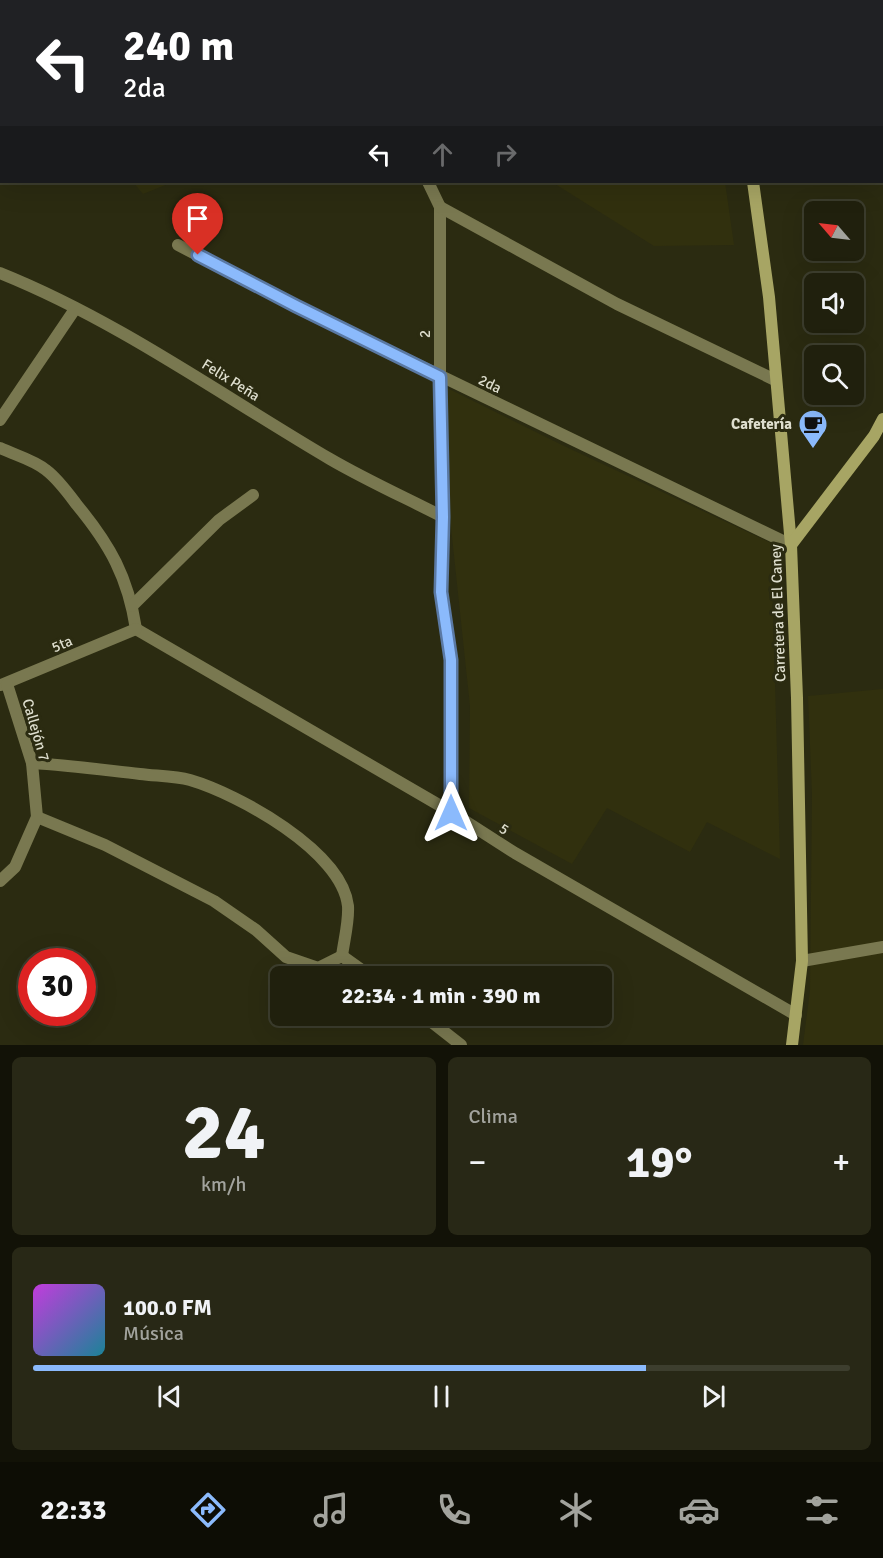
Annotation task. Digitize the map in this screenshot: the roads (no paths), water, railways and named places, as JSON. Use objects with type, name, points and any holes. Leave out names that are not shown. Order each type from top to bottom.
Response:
[{"type":"main road","name":"Carretera de El Caney","points":[[753,183],[769,297],[790,545],[797,698],[802,961],[792,1045]]},
{"type":"main road","points":[[790,545],[874,436],[883,419]]},
{"type":"street","name":"2","points":[[428,183],[440,207],[443,517],[441,592],[451,660],[451,813]]},
{"type":"street","points":[[440,207],[617,304],[775,380]]},
{"type":"street","name":"2da","points":[[178,245],[440,377],[790,545]]},
{"type":"street","name":"Felix Peña","points":[[0,273],[25,283],[165,357],[332,460],[443,517]]},
{"type":"street","points":[[0,420],[75,309]]},
{"type":"street","points":[[0,448],[46,470],[69,494],[100,533],[123,574],[136,629]]},
{"type":"street","points":[[132,606],[219,520],[253,495]]},
{"type":"street","name":"5","points":[[136,629],[451,813],[515,853],[796,1015]]},
{"type":"street","name":"5ta","points":[[4,685],[136,629]]},
{"type":"street","name":"Callejón 7","points":[[0,881],[15,867],[37,817],[32,763],[4,685]]},
{"type":"street","points":[[32,763],[188,779],[218,791],[286,828],[330,867],[342,885],[348,906],[342,956]]},
{"type":"street","points":[[37,817],[105,845],[214,901],[256,930],[286,957],[318,968],[342,956]]},
{"type":"street","points":[[802,961],[883,947]]},
{"type":"street","points":[[342,956],[356,966]]},
{"type":"street","points":[[436,1026],[460,1045]]},
{"type":"place","name":"Cafetería","points":[[813,450]]}]
